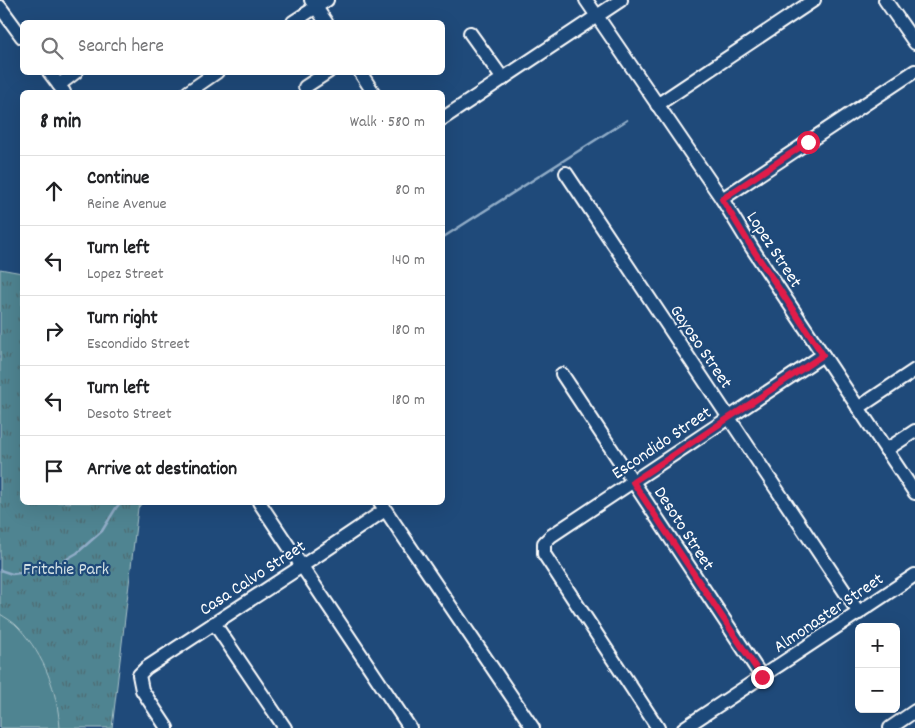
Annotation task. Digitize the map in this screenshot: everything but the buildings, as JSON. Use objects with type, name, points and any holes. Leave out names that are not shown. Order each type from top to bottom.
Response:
[{"type":"street","points":[[295,20],[313,4],[328,0]]},
{"type":"street","name":"Lopez Street","points":[[586,0],[722,199],[752,248],[915,493]]},
{"type":"street","points":[[445,117],[621,0]]},
{"type":"street","points":[[657,105],[814,0]]},
{"type":"street","points":[[885,0],[915,43]]},
{"type":"street","points":[[313,4],[325,20]]},
{"type":"street","points":[[0,7],[20,34]]},
{"type":"street","points":[[470,33],[503,80]]},
{"type":"street","points":[[722,199],[915,71]]},
{"type":"street","points":[[51,75],[62,89],[74,75]]},
{"type":"street","points":[[191,90],[213,75]]},
{"type":"street","points":[[305,87],[323,75]]},
{"type":"street","points":[[362,75],[371,90]]},
{"type":"street","name":"Gayoso Street","points":[[566,173],[859,612]]},
{"type":"street","name":"Escondido Street","points":[[658,728],[544,554],[544,543],[551,536],[823,355]]},
{"type":"street","points":[[858,408],[915,370]]},
{"type":"street","name":"Desoto Street","points":[[562,374],[762,677]]},
{"type":"street","points":[[886,450],[915,431]]},
{"type":"street","points":[[261,505],[410,728]]},
{"type":"street","points":[[383,506],[533,728]]},
{"type":"street","name":"Casa Calvo Street","points":[[167,728],[142,690],[139,675],[146,668],[302,566],[383,506]]},
{"type":"street","name":"Almonaster Street","points":[[684,728],[915,575]]},
{"type":"street","points":[[214,623],[284,728]]},
{"type":"street","points":[[890,728],[915,711]]},
{"type":"green space","name":"Fritchie Park","points":[[0,269],[20,273],[20,505],[140,505],[138,508],[112,728],[0,728]]},
{"type":"green space","points":[[0,614],[19,628],[43,662],[53,687],[60,728],[0,728]]},
{"type":"waterway","points":[[445,236],[627,120]]},
{"type":"waterway","points":[[0,570],[12,574],[50,569],[77,553],[102,531],[118,505]]},
{"type":"route","points":[[762,677],[633,482],[823,355],[722,199],[808,142]]}]
